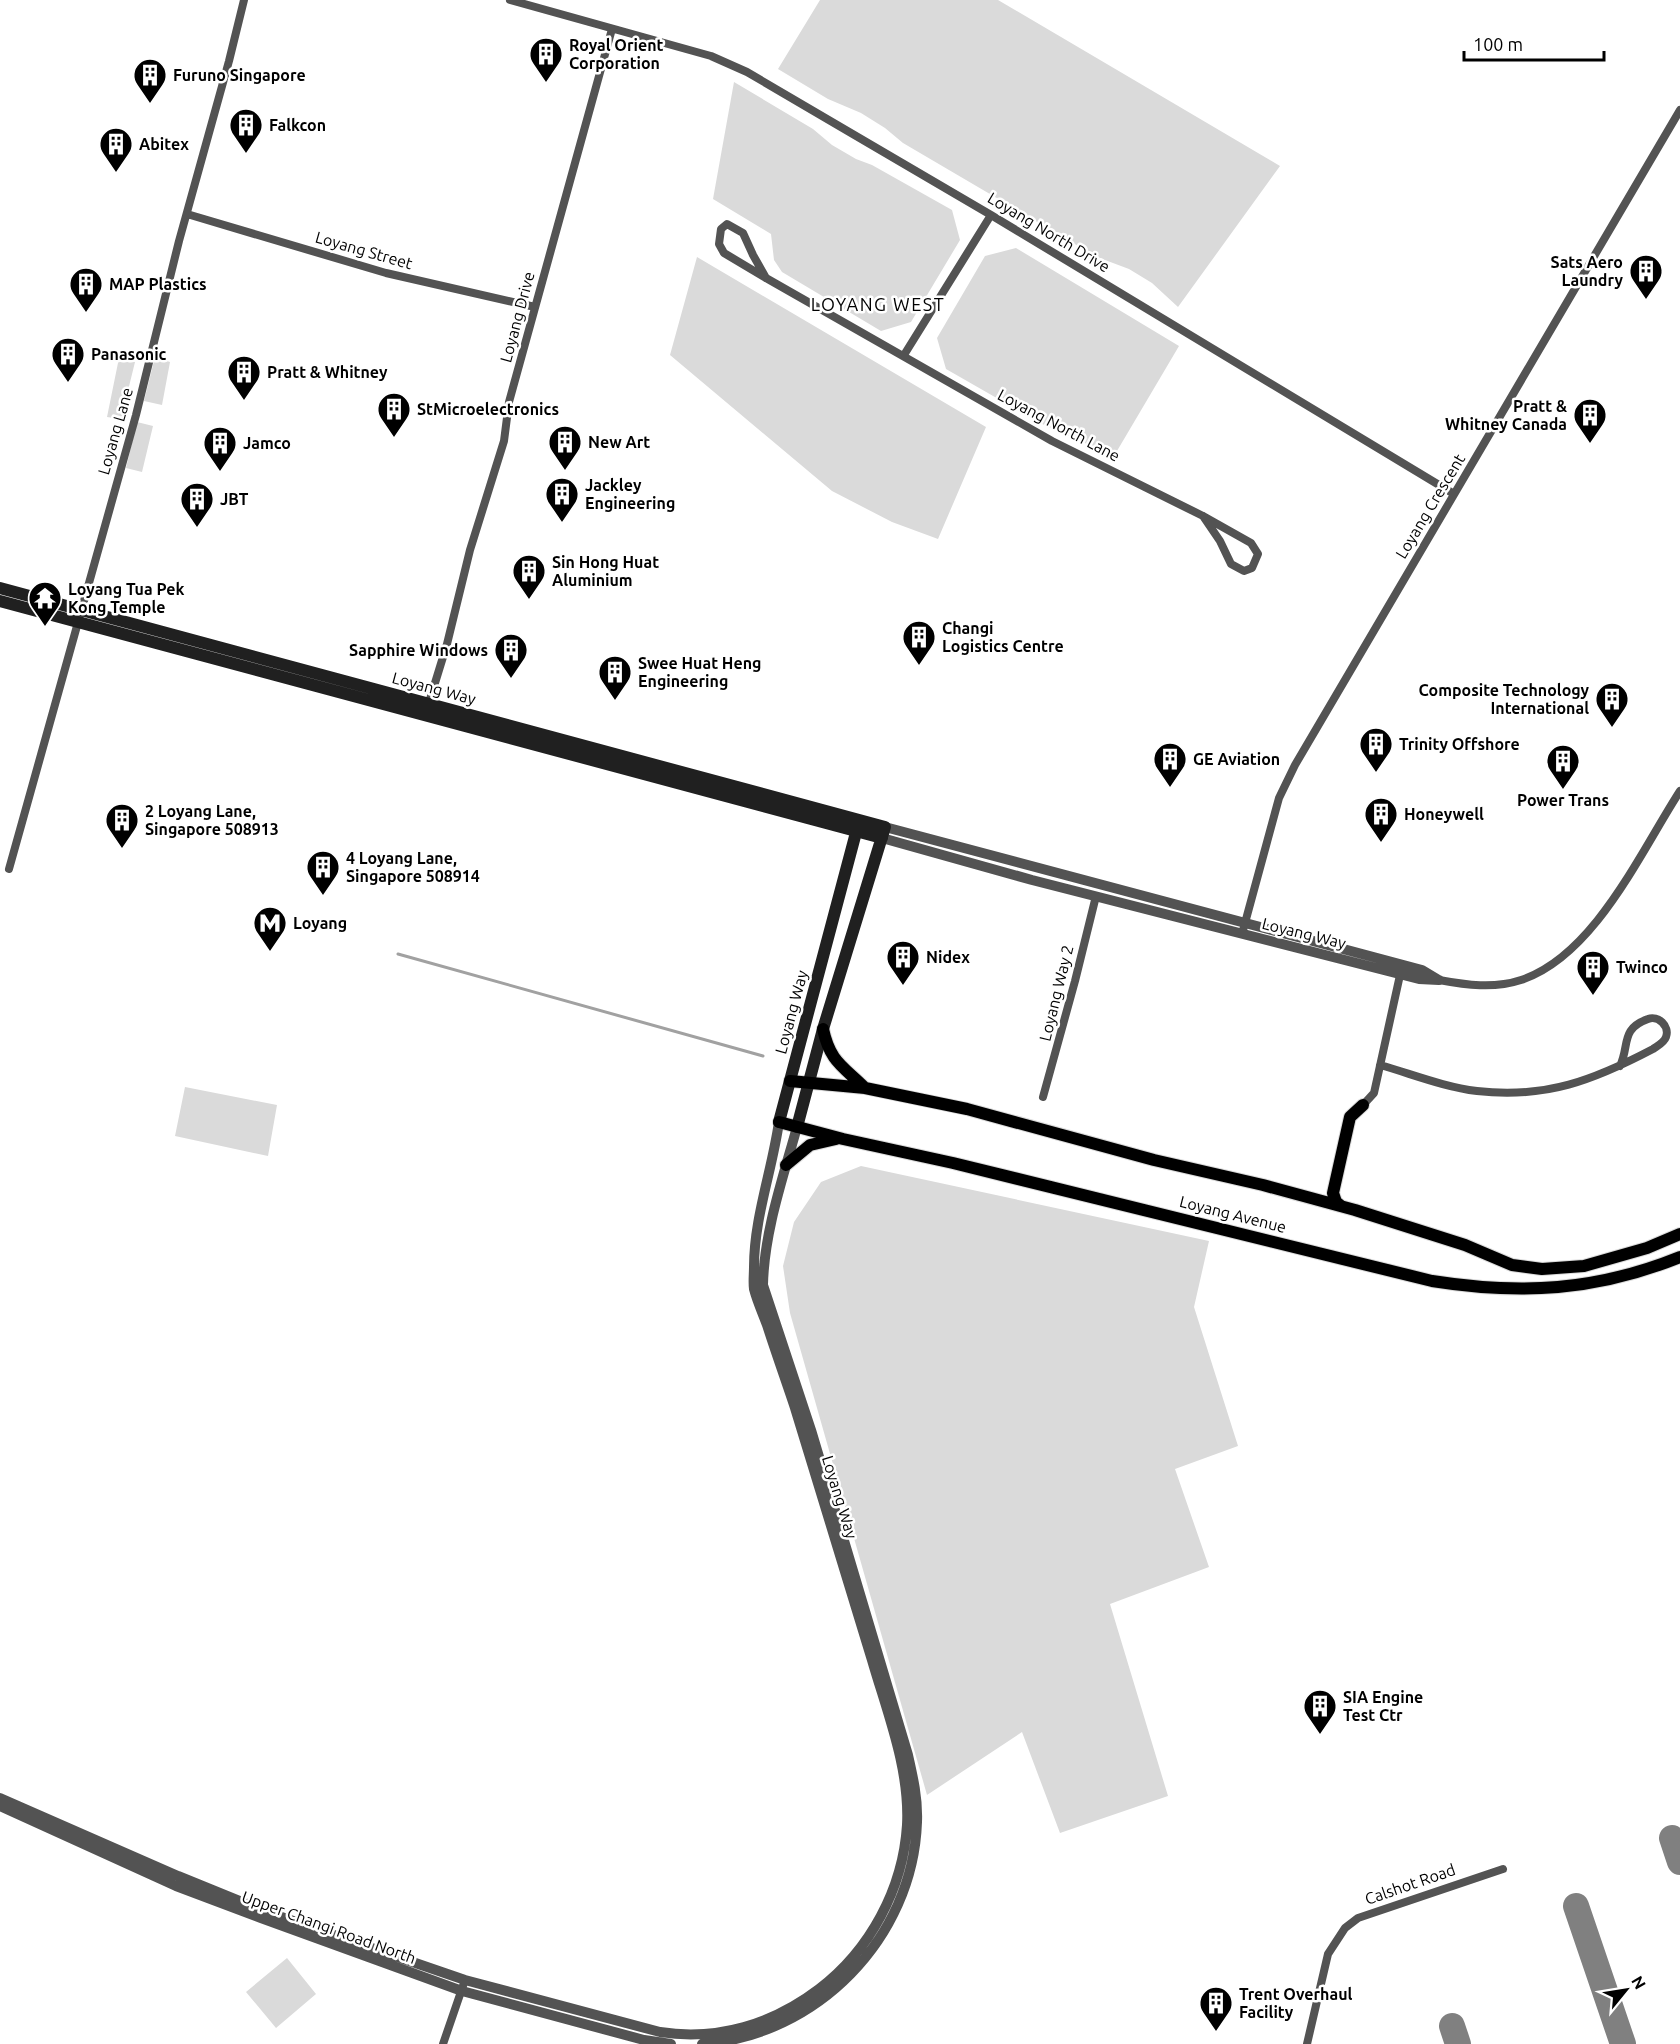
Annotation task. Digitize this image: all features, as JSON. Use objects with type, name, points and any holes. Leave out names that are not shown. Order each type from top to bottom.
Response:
[{"type":"main road","name":"Loyang Way","points":[[0,588],[81,616],[884,832],[823,1029],[797,1127]]},
{"type":"main road","name":"Loyang Way","points":[[0,601],[81,616]]},
{"type":"main road","name":"Loyang Way","points":[[779,1122],[857,825]]},
{"type":"main road","points":[[823,1029],[826,1047],[835,1060],[865,1088]]},
{"type":"main road","name":"Loyang Avenue","points":[[790,1081],[865,1088],[967,1109],[1154,1160],[1341,1206],[1465,1245],[1512,1265],[1542,1269],[1584,1266],[1647,1248],[1680,1234]]},
{"type":"main road","points":[[1341,1206],[1336,1202],[1333,1193],[1350,1117],[1363,1105]]},
{"type":"main road","name":"Loyang Avenue","points":[[779,1122],[1432,1281],[1522,1290],[1578,1285],[1634,1273],[1680,1257]]},
{"type":"main road","points":[[786,1165],[810,1145],[843,1139]]},
{"type":"street","name":"Loyang Lane","points":[[9,869],[136,414],[187,214],[230,62],[244,0]]},
{"type":"street","points":[[510,0],[612,29]]},
{"type":"street","name":"Loyang North Drive","points":[[612,29],[711,56],[747,72],[991,214],[1454,494]]},
{"type":"street","name":"Loyang Drive","points":[[426,709],[447,644],[470,550],[504,441],[509,402],[612,29]]},
{"type":"street","name":"Loyang Crescent","points":[[1243,928],[1279,798],[1294,765],[1680,110]]},
{"type":"street","name":"Loyang Street","points":[[187,214],[386,273],[535,307]]},
{"type":"street","points":[[904,355],[991,214]]},
{"type":"street","name":"Loyang North Lane","points":[[766,278],[743,233],[727,224],[721,229],[719,244],[724,252],[766,278],[1052,441],[1203,516],[1251,543],[1258,554],[1252,568],[1244,571],[1231,564],[1220,541],[1203,516]]},
{"type":"street","name":"Loyang Way","points":[[884,832],[1091,882],[1419,980],[1494,986],[1519,981],[1537,974],[1570,952],[1596,922],[1628,876],[1680,792]]},
{"type":"street","name":"Loyang Way","points":[[884,832],[1096,896],[1392,962],[1422,970],[1439,980]]},
{"type":"street","points":[[1091,882],[1096,896]]},
{"type":"street","name":"Loyang Way 2","points":[[1043,1097],[1096,896]]},
{"type":"street","points":[[1392,962],[1400,975]]},
{"type":"street","points":[[1363,1105],[1374,1092],[1400,975],[1404,971],[1416,968]]},
{"type":"street","points":[[1380,1065],[1477,1091],[1551,1090],[1599,1076],[1620,1066],[1663,1041],[1667,1032],[1662,1022],[1651,1018],[1631,1028],[1620,1066]]},
{"type":"street","name":"Loyang Way","points":[[663,2041],[681,2034],[710,2033],[749,2026],[787,2011],[827,1983],[854,1957],[877,1924],[896,1880],[904,1844],[907,1801],[894,1735],[794,1406],[754,1287],[754,1246],[779,1122]]},
{"type":"street","name":"Loyang Way","points":[[702,2044],[732,2039],[774,2026],[814,2005],[841,1984],[867,1956],[890,1920],[904,1886],[917,1822],[915,1791],[905,1744],[811,1430],[763,1285],[767,1245],[797,1127]]},
{"type":"street","name":"Upper Changi Road North","points":[[0,1798],[264,1911],[464,1985]]},
{"type":"street","name":"Upper Changi Road North","points":[[0,1806],[176,1886],[464,1985],[663,2041]]},
{"type":"street","name":"Calshot Road","points":[[1306,2044],[1328,1954],[1345,1928],[1358,1918],[1503,1869]]},
{"type":"street","points":[[443,2044],[464,1985]]},
{"type":"shaded area","points":[[820,0],[998,0],[1280,166],[1178,307],[1152,283],[1129,269],[1097,257],[903,143],[861,113],[828,99],[778,69]]},
{"type":"shaded area","points":[[734,82],[813,129],[832,145],[952,210],[960,240],[911,322],[881,331],[782,272],[774,260],[771,234],[713,199]]},
{"type":"shaded area","points":[[1016,248],[1179,346],[1114,456],[1040,423],[946,369],[937,338],[985,256]]},
{"type":"shaded area","points":[[697,257],[986,427],[938,539],[892,522],[832,491],[670,355]]},
{"type":"shaded area","points":[[155,357],[170,362],[162,405],[144,401]]},
{"type":"shaded area","points":[[119,358],[135,362],[121,419],[107,417]]},
{"type":"shaded area","points":[[137,422],[153,426],[142,472],[126,468]]},
{"type":"shaded area","points":[[185,1087],[277,1105],[268,1156],[175,1136]]},
{"type":"shaded area","points":[[861,1166],[1209,1241],[1194,1307],[1238,1446],[1175,1469],[1209,1567],[1110,1604],[1168,1796],[1060,1833],[1022,1732],[927,1795],[790,1313],[783,1266],[794,1222],[821,1182]]},
{"type":"shaded area","points":[[287,1958],[316,1994],[276,2028],[246,1992]]},
{"type":"waterway","points":[[398,954],[763,1056]]},
{"type":"taxiway","points":[[1672,1838],[1680,1862]]},
{"type":"taxiway","points":[[1576,1906],[1623,2044]]},
{"type":"taxiway","points":[[1452,2026],[1458,2044]]},
{"type":"place","name":"Royal Orient Corporation","points":[[546,83]]},
{"type":"place","name":"Furuno Singapore","points":[[150,104]]},
{"type":"place","name":"Falkcon","points":[[246,154]]},
{"type":"place","name":"Abitex","points":[[116,173]]},
{"type":"place","name":"Sats Aero Laundry","points":[[1646,300]]},
{"type":"place","name":"MAP Plastics","points":[[86,313]]},
{"type":"place","name":"Panasonic","points":[[68,383]]},
{"type":"place","name":"Pratt & Whitney","points":[[244,401]]},
{"type":"place","name":"StMicroelectronics","points":[[394,438]]},
{"type":"place","name":"Pratt & Whitney Canada","points":[[1590,444]]},
{"type":"place","name":"New Art","points":[[565,471]]},
{"type":"place","name":"Jamco","points":[[220,472]]},
{"type":"place","name":"Jackley Engineering","points":[[562,523]]},
{"type":"place","name":"JBT","points":[[197,528]]},
{"type":"place","name":"Sin Hong Huat Aluminium","points":[[529,600]]},
{"type":"place","name":"Loyang Tua Pek Kong Temple","points":[[45,627]]},
{"type":"place","name":"Changi Logistics Centre","points":[[919,666]]},
{"type":"place","name":"Sapphire Windows","points":[[511,679]]},
{"type":"place","name":"Swee Huat Heng Engineering","points":[[615,701]]},
{"type":"place","name":"Composite Technology International","points":[[1612,728]]},
{"type":"place","name":"Trinity Offshore","points":[[1376,773]]},
{"type":"place","name":"GE Aviation","points":[[1170,788]]},
{"type":"place","name":"Power Trans","points":[[1563,790]]},
{"type":"place","name":"Honeywell","points":[[1381,843]]},
{"type":"place","name":"2 Loyang Lane, Singapore 508913","points":[[122,849]]},
{"type":"place","name":"4 Loyang Lane, Singapore 508914","points":[[323,896]]},
{"type":"place","name":"Loyang","points":[[270,952]]},
{"type":"place","name":"Nidex","points":[[903,986]]},
{"type":"place","name":"Twinco","points":[[1593,996]]},
{"type":"place","name":"SIA Engine Test Ctr","points":[[1320,1735]]},
{"type":"place","name":"Trent Overhaul Facility","points":[[1216,2032]]},
{"type":"district","name":"LOYANG WEST","points":[[878,305]]}]
